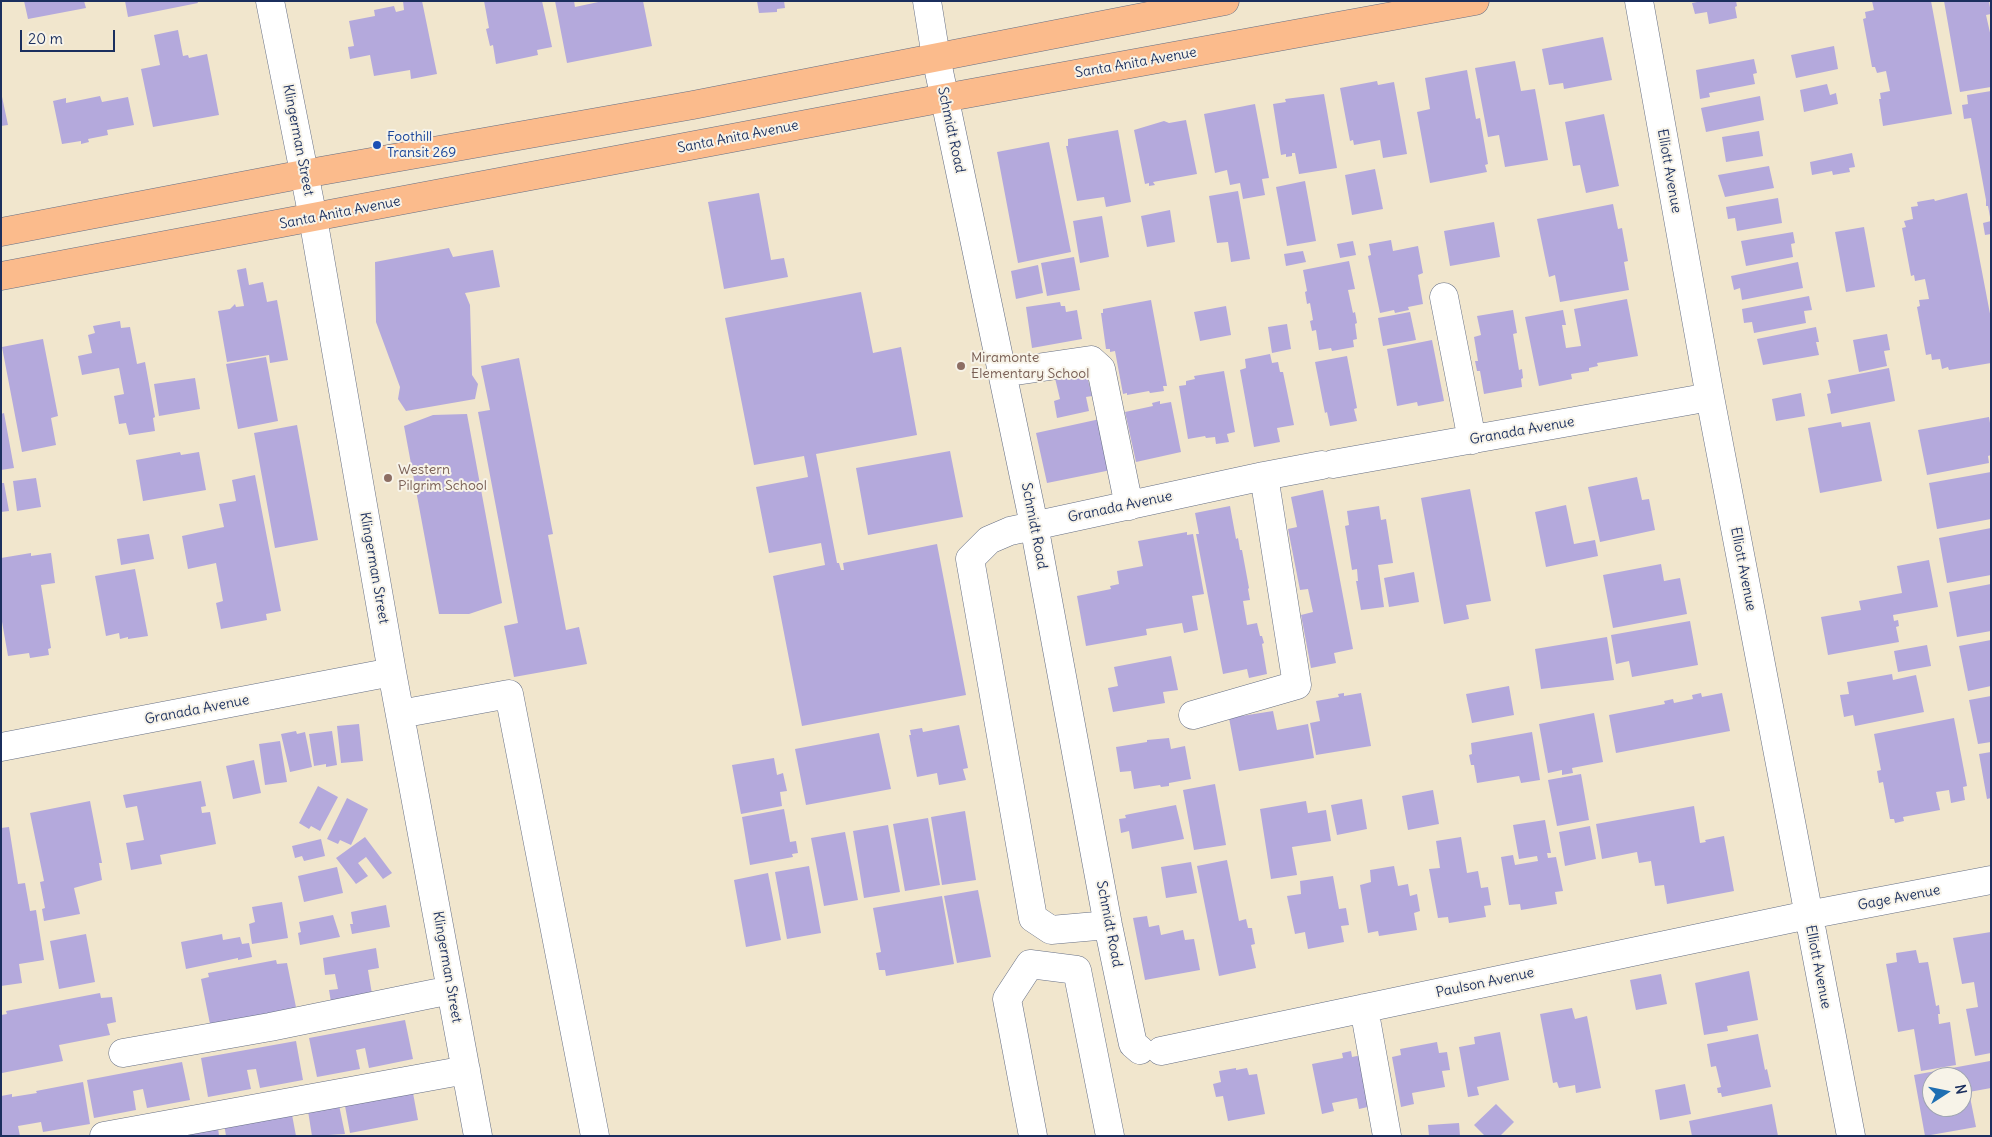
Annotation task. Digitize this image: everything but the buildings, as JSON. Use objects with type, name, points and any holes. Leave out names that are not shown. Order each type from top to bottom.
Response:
[{"type":"main road","points":[[1,232],[304,174],[693,105],[1225,1]]},
{"type":"main road","name":"Santa Anita Avenue","points":[[1,276],[944,98],[1475,1]]},
{"type":"street","name":"Klingerman Street","points":[[270,1],[313,218],[392,672],[478,1136]]},
{"type":"street","name":"Schmidt Road","points":[[927,1],[944,98],[1034,525],[1108,925],[1131,1036],[1133,1044],[1150,1051]]},
{"type":"street","name":"Elliott Avenue","points":[[1639,1],[1710,397],[1851,1136]]},
{"type":"street","points":[[1444,297],[1472,440]]},
{"type":"street","points":[[1002,373],[1091,360],[1101,369],[1128,506]]},
{"type":"street","name":"Granada Avenue","points":[[1052,930],[1032,918],[970,559],[989,540],[1010,531],[1034,525],[1264,476],[1710,397]]},
{"type":"street","points":[[1193,715],[1297,685],[1264,476]]},
{"type":"street","name":"Granada Avenue","points":[[1,747],[392,672]]},
{"type":"street","points":[[400,714],[509,694],[595,1136]]},
{"type":"street","name":"Gage Avenue","points":[[1808,915],[1991,880]]},
{"type":"street","name":"Paulson Avenue","points":[[1150,1051],[1808,915]]},
{"type":"street","points":[[1033,1136],[1007,999],[1052,930],[1108,925]]},
{"type":"street","points":[[1030,964],[1077,970],[1110,1136]]},
{"type":"street","points":[[123,1053],[270,1027],[451,990]]},
{"type":"street","points":[[1364,1008],[1387,1136]]},
{"type":"street","points":[[104,1136],[466,1070]]},
{"type":"place","name":"Foothill Transit 269","points":[[377,145]]},
{"type":"place","name":"Miramonte Elementary School","points":[[961,366]]},
{"type":"place","name":"Western Pilgrim School","points":[[388,478]]}]
